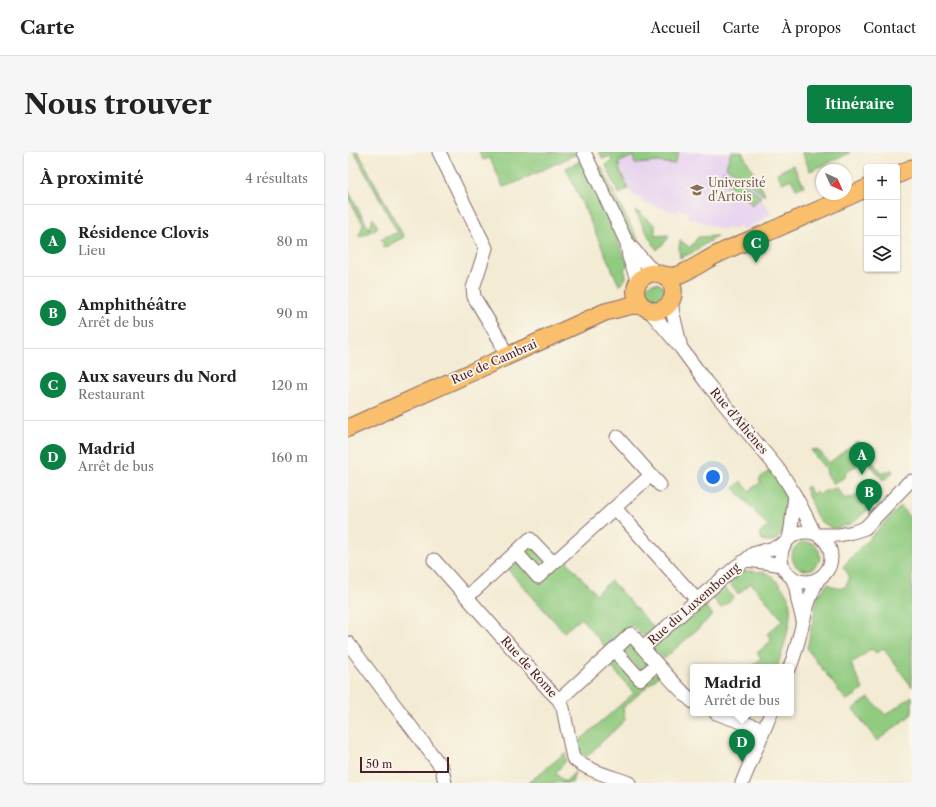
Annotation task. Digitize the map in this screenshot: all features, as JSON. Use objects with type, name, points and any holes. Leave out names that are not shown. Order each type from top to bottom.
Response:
[{"type":"main road","points":[[900,174],[912,168]]},
{"type":"main road","points":[[900,185],[912,179]]},
{"type":"main road","points":[[864,189],[786,225],[718,253],[686,271],[672,276],[653,273],[648,274],[640,280],[637,286],[636,296],[639,303],[645,308],[653,311],[662,310],[669,305],[676,293],[692,280],[729,261],[865,200]]},
{"type":"main road","points":[[661,274],[668,278],[671,282],[673,287],[672,299]]},
{"type":"main road","name":"Rue de Cambrai","points":[[348,417],[605,305],[637,286]]},
{"type":"main road","name":"Rue de Cambrai","points":[[348,428],[605,312],[634,305],[645,308]]},
{"type":"street","points":[[439,152],[486,248],[473,288],[474,297],[500,340],[503,349]]},
{"type":"street","points":[[584,152],[626,242],[629,257],[636,276],[637,286]]},
{"type":"street","points":[[626,242],[649,266],[661,274]]},
{"type":"street","points":[[672,299],[673,314],[681,348]]},
{"type":"street","name":"Rue d'Athènes","points":[[645,308],[681,348],[706,382],[779,470],[795,495],[816,534]]},
{"type":"street","points":[[616,437],[660,485]]},
{"type":"street","points":[[516,552],[538,576],[651,475]]},
{"type":"street","points":[[786,542],[794,535],[801,532],[839,535],[865,528],[908,483],[912,481]]},
{"type":"street","points":[[795,495],[791,528],[781,555],[782,565],[785,570],[792,577],[800,581],[810,581],[818,578],[826,571],[830,562],[830,552],[826,542],[816,534]]},
{"type":"street","points":[[615,508],[697,600]]},
{"type":"street","points":[[467,597],[530,539],[553,563]]},
{"type":"street","name":"Rue du Luxembourg","points":[[643,648],[736,566],[753,554],[777,548],[786,542]]},
{"type":"street","name":"Rue de Rome","points":[[434,560],[559,700],[563,708],[574,758],[590,769],[629,783]]},
{"type":"street","name":"Rue du Luxembourg","points":[[746,560],[782,565]]},
{"type":"street","points":[[792,577],[804,620]]},
{"type":"street","points":[[791,664],[799,640],[807,603],[818,578]]},
{"type":"street","points":[[559,700],[631,634],[690,699]]},
{"type":"street","points":[[348,643],[442,768],[445,783]]},
{"type":"street","points":[[614,650],[640,679],[657,664]]},
{"type":"street","points":[[724,716],[764,730]]},
{"type":"street","points":[[742,783],[770,716]]},
{"type":"shaded area","name":"Université d'Artois","points":[[613,152],[742,152],[765,194],[760,198],[772,213],[763,218],[764,220],[742,230],[740,226],[732,229],[725,228],[724,230],[687,217],[689,212],[679,209],[677,213],[641,201],[641,199],[633,195],[630,189],[628,189],[618,168],[620,167]]},
{"type":"green space","points":[[354,152],[358,152],[404,237],[383,248],[382,246],[384,244],[381,239],[398,233]]},
{"type":"green space","points":[[479,152],[578,152],[515,183],[503,187],[490,158],[483,160]]},
{"type":"green space","points":[[599,152],[679,152],[674,164],[657,162],[635,164],[633,156],[618,163],[628,189],[619,194],[606,165],[612,161],[610,156],[603,159]]},
{"type":"green space","points":[[731,152],[742,152],[765,194],[763,195],[740,175],[726,167]]},
{"type":"green space","points":[[802,152],[850,153],[826,164],[816,164],[816,168],[810,171]]},
{"type":"green space","points":[[583,160],[628,265],[624,269],[626,276],[625,280],[619,285],[566,168]]},
{"type":"green space","points":[[793,165],[804,186],[796,189],[791,179],[782,183],[777,173]]},
{"type":"green space","points":[[601,166],[647,255],[646,256],[626,226],[599,171]]},
{"type":"green space","points":[[724,170],[747,185],[761,197],[752,205],[742,195],[721,180]]},
{"type":"green space","points":[[348,190],[369,229],[373,218],[377,226],[377,228],[361,237],[359,236],[363,224],[348,197]]},
{"type":"green space","points":[[635,211],[640,213],[655,225],[655,236],[668,235],[668,239],[657,250],[650,239]]},
{"type":"green space","points":[[717,236],[693,252],[680,258],[680,240],[690,248],[698,237]]},
{"type":"green space","points":[[655,283],[662,286],[665,293],[662,300],[655,303],[648,300],[645,293],[648,286]]},
{"type":"green space","points":[[857,441],[882,474],[892,470],[892,473],[884,480],[866,459],[846,472],[846,476],[834,484],[826,473],[826,469],[811,450],[817,450],[829,463]]},
{"type":"green space","points":[[770,470],[784,493],[787,511],[785,528],[779,537],[772,542],[763,541],[759,534],[768,526],[734,488],[741,481],[749,491],[761,482],[759,479]]},
{"type":"green space","points":[[807,486],[813,494],[816,492],[820,495],[823,492],[836,488],[845,499],[849,497],[851,499],[868,486],[879,499],[853,523],[838,528],[832,528],[820,521],[816,515],[805,488]]},
{"type":"green space","points":[[901,506],[912,521],[912,687],[883,648],[876,653],[872,649],[851,664],[863,689],[856,695],[846,700],[807,649],[818,595],[828,584],[839,588],[846,585],[849,580],[849,576],[843,567]]},
{"type":"green space","points":[[530,539],[553,563],[561,555],[596,594],[611,581],[654,628],[644,637],[632,625],[607,649],[581,618],[564,632],[503,564]]},
{"type":"green space","points":[[806,542],[816,546],[820,556],[816,566],[806,570],[796,566],[792,556],[796,546]]},
{"type":"green space","points":[[751,571],[764,573],[771,576],[777,581],[787,595],[790,611],[788,631],[778,664],[754,664],[761,658],[757,653],[772,640],[767,634],[783,620],[751,583],[738,594],[728,582],[738,572]]},
{"type":"green space","points":[[723,586],[734,597],[721,608],[711,596]]},
{"type":"green space","points":[[702,603],[713,615],[664,659],[652,647]]},
{"type":"green space","points":[[630,642],[649,663],[642,670],[639,670],[623,652],[623,648]]},
{"type":"green space","points":[[617,660],[641,686],[656,672],[660,675],[623,708],[625,720],[586,757],[580,751],[578,742],[634,693],[610,665]]},
{"type":"green space","points":[[912,696],[912,714],[877,741],[853,709],[869,698],[886,715]]},
{"type":"green space","points":[[566,752],[565,762],[556,772],[557,775],[565,782],[575,772],[572,783],[528,783],[554,762]]},
{"type":"place","name":"Université d'Artois","points":[[697,190]]},
{"type":"place","name":"Aux saveurs du Nord","points":[[756,263]]},
{"type":"place","name":"Résidence Clovis","points":[[862,475]]},
{"type":"place","name":"Amphithéâtre","points":[[869,512]]},
{"type":"place","name":"Madrid","points":[[742,762]]}]
